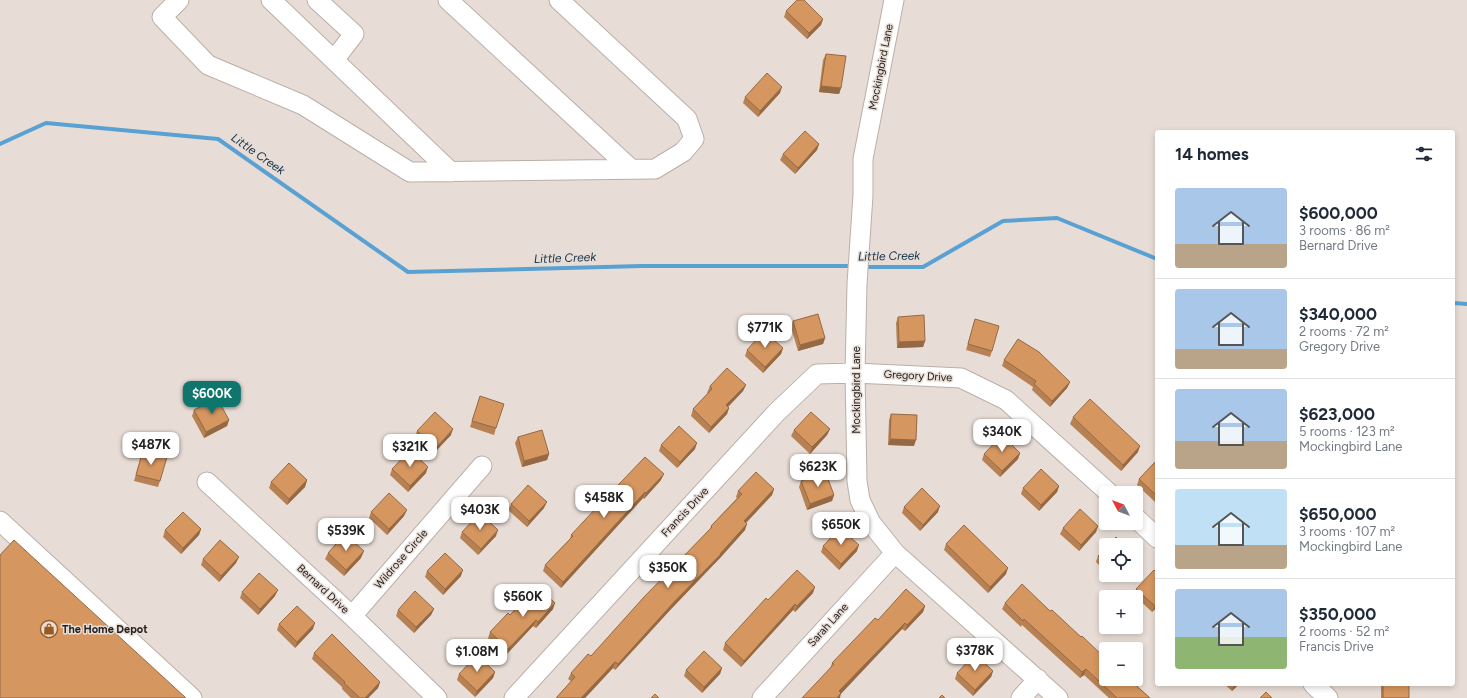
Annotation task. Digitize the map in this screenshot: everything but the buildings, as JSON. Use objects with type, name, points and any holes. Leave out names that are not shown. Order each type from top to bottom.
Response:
[{"type":"street","points":[[179,0],[162,17],[208,65],[303,105],[410,172],[655,169],[683,152],[694,139],[687,119],[559,0]]},
{"type":"street","points":[[271,0],[451,172]]},
{"type":"street","points":[[317,0],[354,34],[334,60]]},
{"type":"street","points":[[448,0],[631,169]]},
{"type":"street","name":"Mockingbird Lane","points":[[894,0],[863,159],[857,284],[855,373],[857,481],[860,500],[871,523],[895,553],[1058,698]]},
{"type":"street","name":"Gregory Drive","points":[[855,373],[961,378],[1006,400],[1101,486]]},
{"type":"street","name":"Francis Drive","points":[[514,698],[777,412],[817,374],[855,373]]},
{"type":"street","name":"Wildrose Circle","points":[[352,616],[482,466]]},
{"type":"street","name":"Bernard Drive","points":[[207,482],[352,616],[437,698]]},
{"type":"street","points":[[0,521],[192,698]]},
{"type":"street","points":[[1143,525],[1155,536]]},
{"type":"street","name":"Sarah Lane","points":[[762,698],[895,553]]},
{"type":"street","points":[[1021,698],[1038,680]]},
{"type":"street","points":[[1315,686],[1328,698]]},
{"type":"waterway","name":"Little Creek","points":[[0,144],[46,123],[218,139],[408,272],[642,266],[854,266]]},
{"type":"waterway","name":"Little Creek","points":[[863,267],[923,267],[1003,221],[1057,218],[1155,258]]},
{"type":"waterway","name":"Little Creek","points":[[1455,303],[1467,304]]},
{"type":"place","name":"The Home Depot","points":[[49,629]]}]
